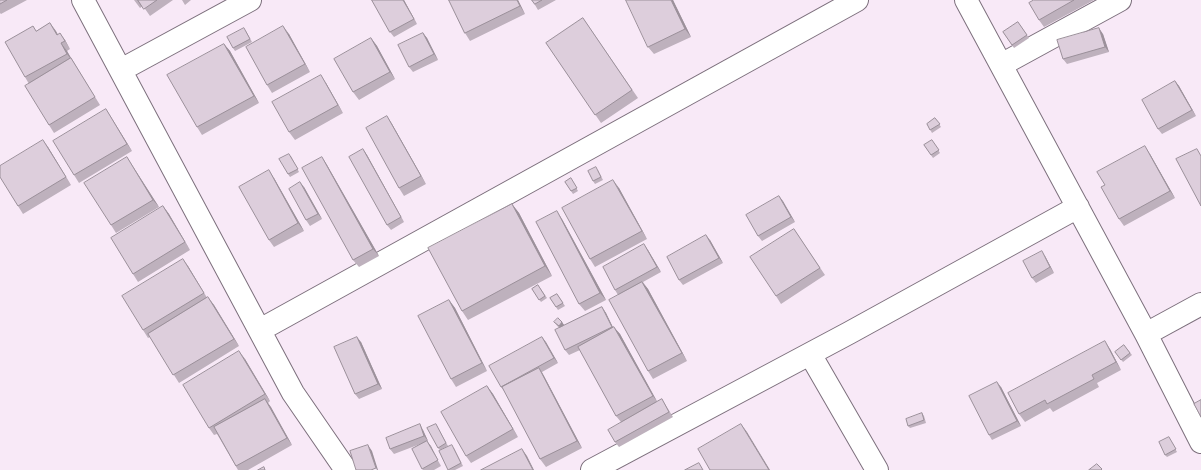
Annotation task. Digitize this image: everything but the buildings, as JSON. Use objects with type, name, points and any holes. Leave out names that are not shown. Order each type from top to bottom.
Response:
[{"type":"street","points":[[83,0],[293,393],[346,470]]},
{"type":"street","points":[[121,70],[250,0]]},
{"type":"street","points":[[260,330],[857,0]]},
{"type":"street","points":[[966,0],[1146,334],[1201,442]]},
{"type":"street","points":[[1002,65],[1120,0]]},
{"type":"street","points":[[592,470],[810,354],[1078,207]]},
{"type":"street","points":[[1146,334],[1201,304]]},
{"type":"street","points":[[810,354],[877,470]]}]
